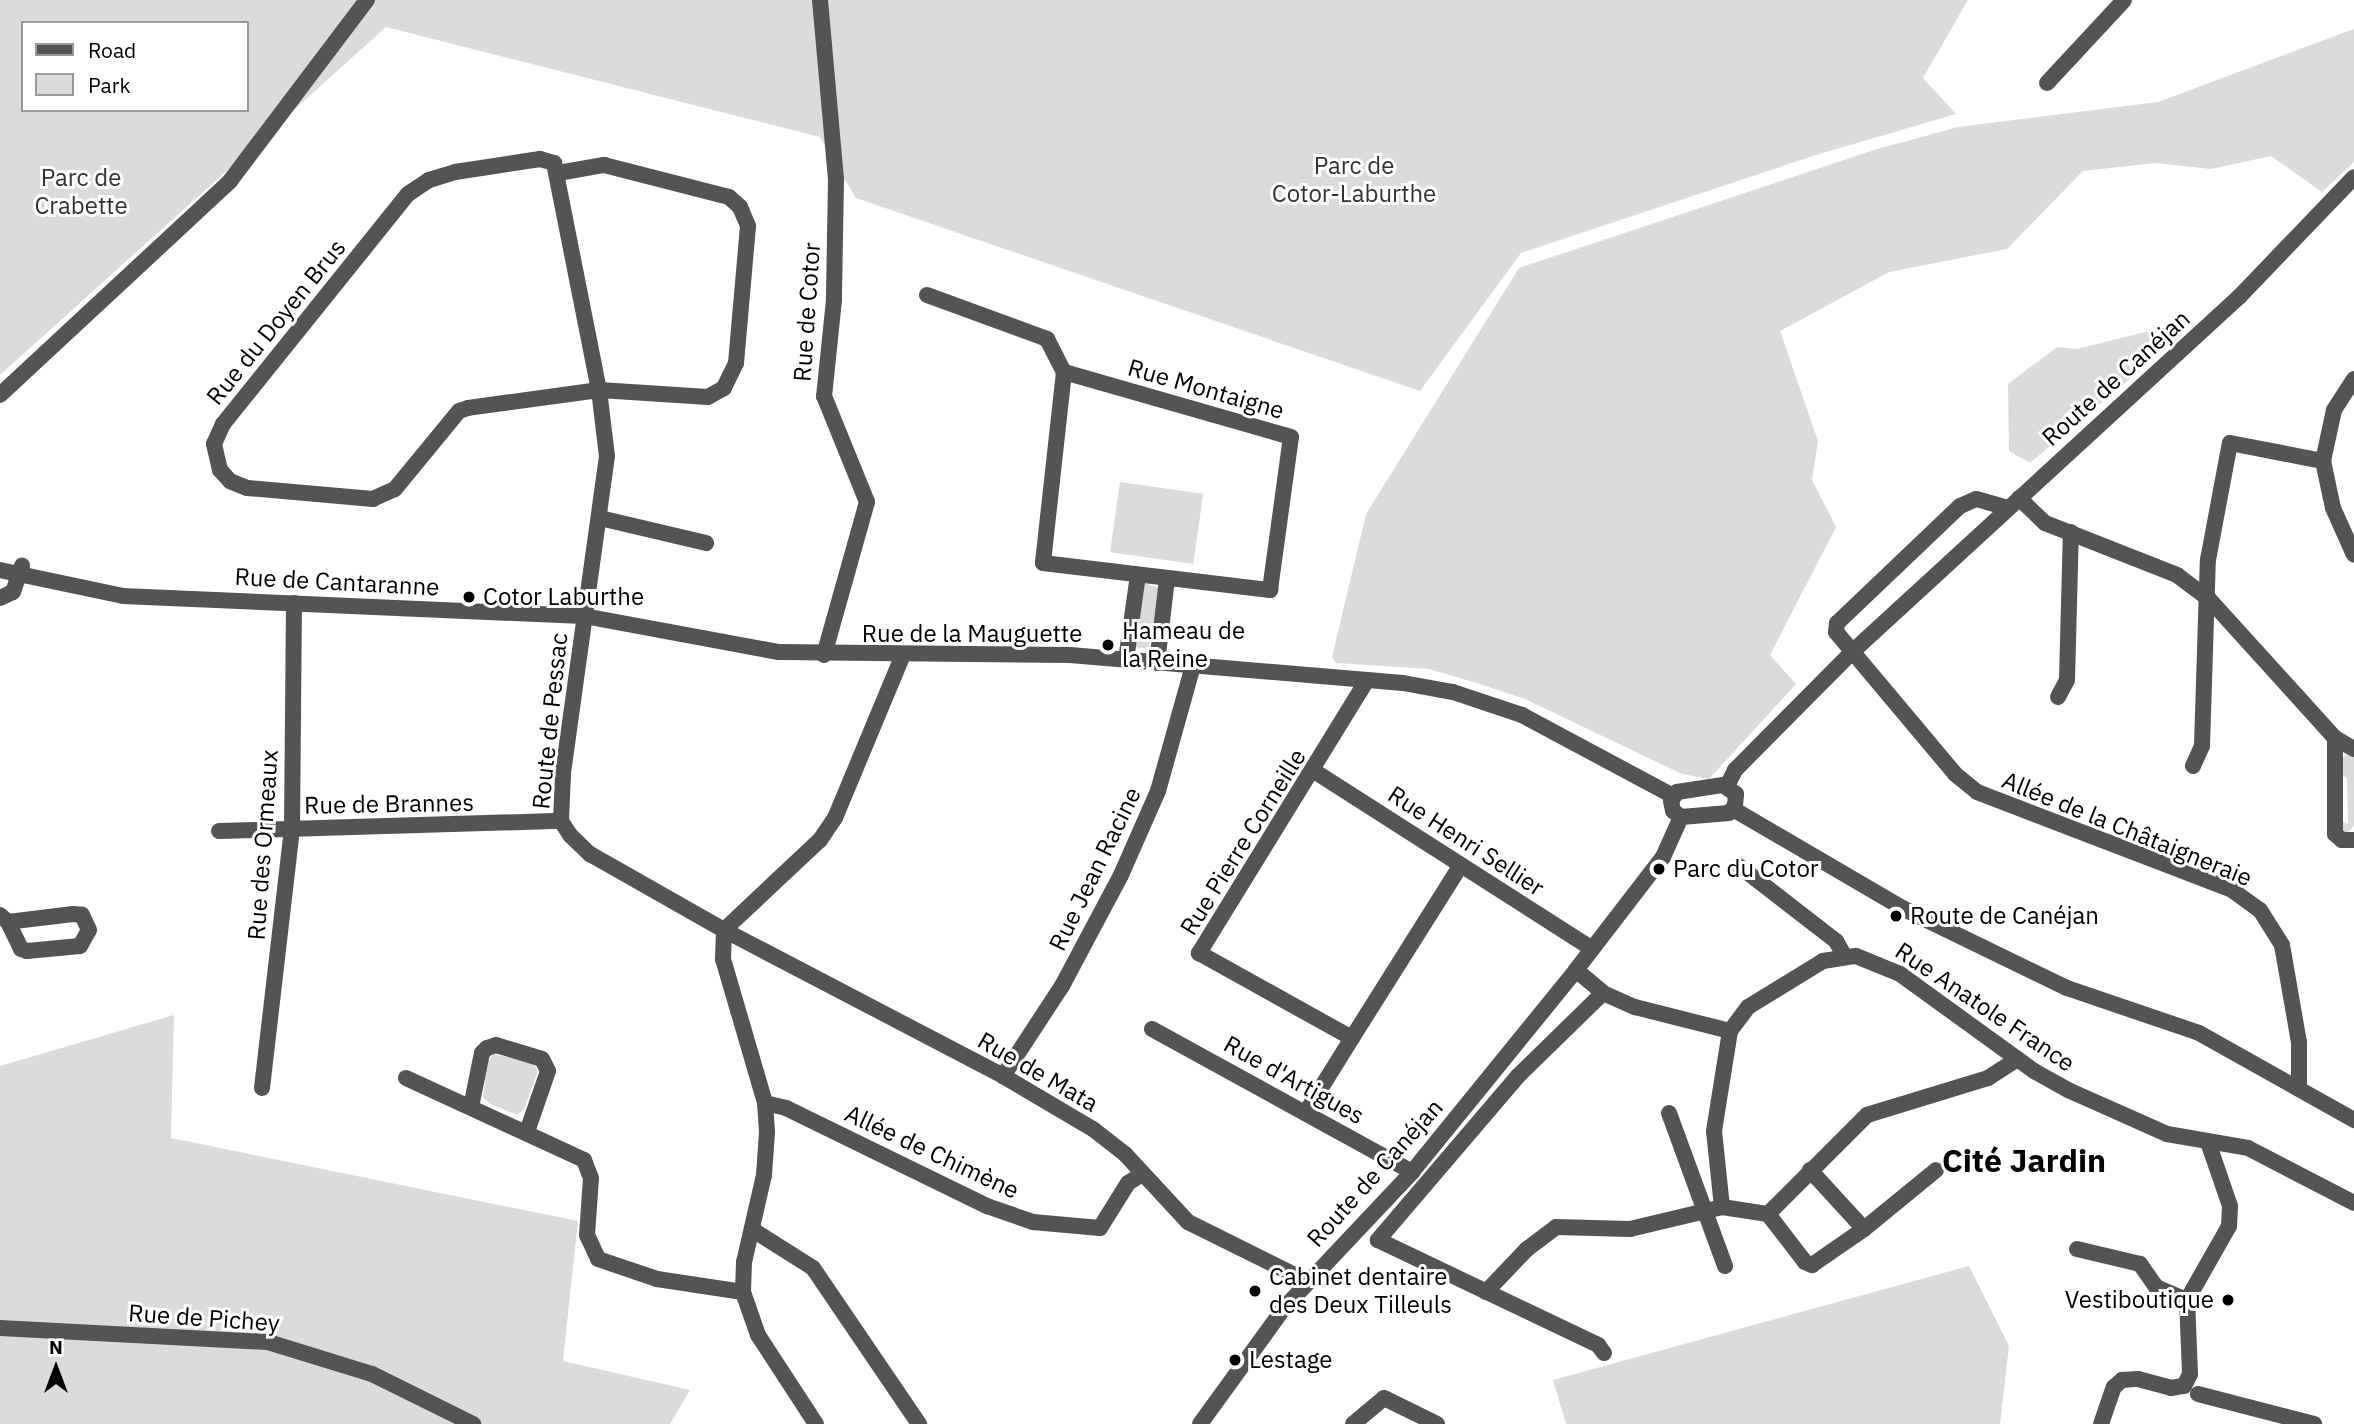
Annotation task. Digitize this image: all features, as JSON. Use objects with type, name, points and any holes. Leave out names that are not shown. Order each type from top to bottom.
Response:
[{"type":"street","points":[[0,395],[230,181],[367,0]]},
{"type":"street","name":"Rue de Cotor","points":[[820,0],[836,180],[834,300],[824,396],[867,502],[824,656]]},
{"type":"street","points":[[2047,83],[2124,0]]},
{"type":"street","name":"Rue du Doyen Brus","points":[[540,159],[556,168],[604,165],[729,197],[740,207],[747,222],[736,363],[729,383],[708,397],[599,390],[459,411],[395,489],[373,499],[247,488],[226,478],[214,454],[223,425],[408,194],[429,180],[455,172],[540,159]]},
{"type":"street","name":"Route de Pessac","points":[[556,168],[599,390],[607,456],[563,775],[561,821],[590,854],[724,930]]},
{"type":"street","name":"Route de Canéjan","points":[[1727,786],[1735,770],[1851,653],[2239,297],[2353,179]]},
{"type":"street","points":[[927,295],[1047,339],[1064,372]]},
{"type":"street","name":"Rue Montaigne","points":[[1064,372],[1291,437],[1270,590],[1043,564],[1064,372]]},
{"type":"street","points":[[2354,379],[2334,410],[2323,461],[2333,508],[2354,555]]},
{"type":"street","points":[[2193,766],[2202,746],[2209,599],[2208,559],[2230,443],[2323,461]]},
{"type":"street","name":"Allée de la Châtaigneraie","points":[[2013,503],[1976,499],[1960,506],[1837,623],[1836,632],[1955,774],[1977,792],[2232,890],[2260,910],[2282,945],[2299,1042],[2299,1088]]},
{"type":"street","points":[[2013,503],[2038,518],[2177,575],[2209,599],[2335,738],[2354,749]]},
{"type":"street","points":[[600,518],[706,543]]},
{"type":"street","points":[[2058,697],[2067,680],[2071,532]]},
{"type":"street","name":"Rue de Cantaranne","points":[[0,561],[20,570]]},
{"type":"street","name":"Rue de Cantaranne","points":[[0,570],[20,570],[172,597],[584,616]]},
{"type":"street","points":[[0,598],[13,592],[20,570]]},
{"type":"street","points":[[1126,660],[1138,575]]},
{"type":"street","points":[[1157,663],[1167,579]]},
{"type":"street","name":"Rue des Ormeaux","points":[[262,1088],[292,828],[294,603]]},
{"type":"street","name":"Rue de la Mauguette","points":[[584,616],[752,649],[824,656],[1031,654],[1367,680],[1453,692],[1501,707],[1673,796]]},
{"type":"street","points":[[816,1424],[758,1335],[743,1292],[744,1262],[764,1175],[765,1103],[723,958],[724,930],[820,840],[835,818],[903,655]]},
{"type":"street","name":"Rue Jean Racine","points":[[1003,1076],[1062,986],[1121,875],[1158,791],[1193,666]]},
{"type":"street","name":"Rue Pierre Corneille","points":[[1352,1038],[1199,953],[1314,771],[1367,680]]},
{"type":"street","points":[[2335,738],[2335,834],[2342,840],[2354,840]]},
{"type":"street","name":"Rue Henri Sellier","points":[[1314,771],[1592,949]]},
{"type":"street","points":[[1727,786],[1736,794],[1733,809],[1725,814],[1681,817],[1673,811],[1673,796],[1684,789],[1727,786]]},
{"type":"street","points":[[1733,809],[1876,894],[1965,940],[2067,988],[2199,1033],[2354,1120]]},
{"type":"street","name":"Route de Canéjan","points":[[1200,1424],[1307,1281],[1412,1171],[1576,970],[1663,857],[1681,817]]},
{"type":"street","name":"Rue de Brannes","points":[[219,831],[561,821]]},
{"type":"street","points":[[1306,1112],[1461,865]]},
{"type":"street","points":[[1739,866],[1836,941],[1845,957]]},
{"type":"street","points":[[82,915],[89,930],[80,946],[27,951],[19,945],[4,918],[82,915]]},
{"type":"street","name":"Rue de Mata","points":[[724,930],[1003,1076],[1093,1129],[1125,1154],[1141,1175],[1188,1222],[1307,1281]]},
{"type":"street","name":"Rue Anatole France","points":[[1730,1031],[1748,1007],[1824,961],[1845,957],[1883,964],[2017,1059],[2113,1111],[2185,1139],[2248,1148],[2354,1203]]},
{"type":"street","points":[[1576,970],[1604,993],[1635,1007],[1730,1031],[1714,1131],[1722,1207]]},
{"type":"street","points":[[1604,993],[1518,1076],[1378,1240],[1598,1345],[1604,1353]]},
{"type":"street","name":"Rue d'Artigues","points":[[1152,1029],[1412,1171]]},
{"type":"street","points":[[471,1107],[482,1053],[487,1048],[496,1045],[542,1059],[548,1072],[527,1132]]},
{"type":"street","points":[[1768,1214],[1867,1115],[1988,1077],[2017,1059]]},
{"type":"street","points":[[406,1078],[584,1160],[590,1168],[587,1235],[598,1259],[657,1279],[743,1292]]},
{"type":"street","name":"Allée de Chimène","points":[[765,1103],[786,1108],[988,1206],[1033,1222],[1100,1228],[1128,1184],[1141,1175]]},
{"type":"street","points":[[1669,1113],[1726,1266]]},
{"type":"street","points":[[2191,1390],[2188,1300],[2229,1226],[2230,1206],[2208,1142]]},
{"type":"street","points":[[1810,1170],[1864,1229]]},
{"type":"street","points":[[1486,1292],[1527,1249],[1556,1227],[1630,1229],[1722,1207],[1768,1214],[1805,1262],[1812,1265],[1864,1229],[1936,1170]]},
{"type":"street","points":[[753,1230],[813,1268],[919,1424]]},
{"type":"street","points":[[2077,1249],[2140,1264],[2156,1287],[2188,1300]]},
{"type":"street","name":"Rue de Pichey","points":[[0,1328],[268,1342],[372,1374],[473,1424]]},
{"type":"street","points":[[2101,1424],[2114,1387],[2122,1380],[2191,1390],[2314,1424]]},
{"type":"street","points":[[1353,1424],[1384,1398],[1437,1424]]},
{"type":"green space","name":"Parc de Cotor-Laburthe","points":[[0,0],[1968,0],[1923,78],[1956,114],[1816,155],[1521,253],[1420,391],[856,198],[820,137],[386,27],[0,375]]},
{"type":"green space","points":[[2354,29],[2354,162],[2322,192],[2271,156],[2211,169],[2155,163],[2083,171],[2007,249],[1889,272],[1780,331],[1818,441],[1812,480],[1836,527],[1770,655],[1796,684],[1709,779],[1682,774],[1525,699],[1480,684],[1429,669],[1336,663],[1332,657],[1366,514],[1519,268],[1874,150],[1958,127],[2158,102]]},
{"type":"green space","points":[[2158,329],[2182,335],[2030,463],[2009,451],[2008,384],[2057,347],[2077,349]]},
{"type":"green space","points":[[1120,482],[1203,494],[1193,564],[1110,552]]},
{"type":"green space","points":[[1144,583],[1159,588],[1149,649],[1136,647]]},
{"type":"green space","points":[[2346,755],[2354,757],[2354,826],[2345,835],[2339,820],[2348,824],[2347,778],[2338,772],[2340,759]]},
{"type":"green space","points":[[174,1015],[171,1138],[578,1221],[563,1361],[690,1390],[670,1424],[0,1424],[0,1066]]},
{"type":"green space","points":[[493,1054],[533,1063],[538,1071],[524,1109],[517,1115],[490,1104],[483,1097],[487,1063]]},
{"type":"green space","points":[[1969,1266],[2009,1346],[2000,1424],[1566,1424],[1553,1380]]},
{"type":"place","name":"Cotor Laburthe","points":[[469,597]]},
{"type":"place","name":"Hameau de la Reine","points":[[1108,645]]},
{"type":"place","name":"Parc du Cotor","points":[[1659,869]]},
{"type":"place","name":"Route de Canéjan","points":[[1896,916]]},
{"type":"place","name":"Cabinet dentaire des Deux Tilleuls","points":[[1255,1291]]},
{"type":"place","name":"Vestiboutique","points":[[2228,1300]]},
{"type":"place","name":"Lestage","points":[[1235,1360]]},
{"type":"district","name":"Cité Jardin","points":[[2024,1160]]},
{"type":"park label","name":"Parc de Crabette","points":[[81,192]]}]
